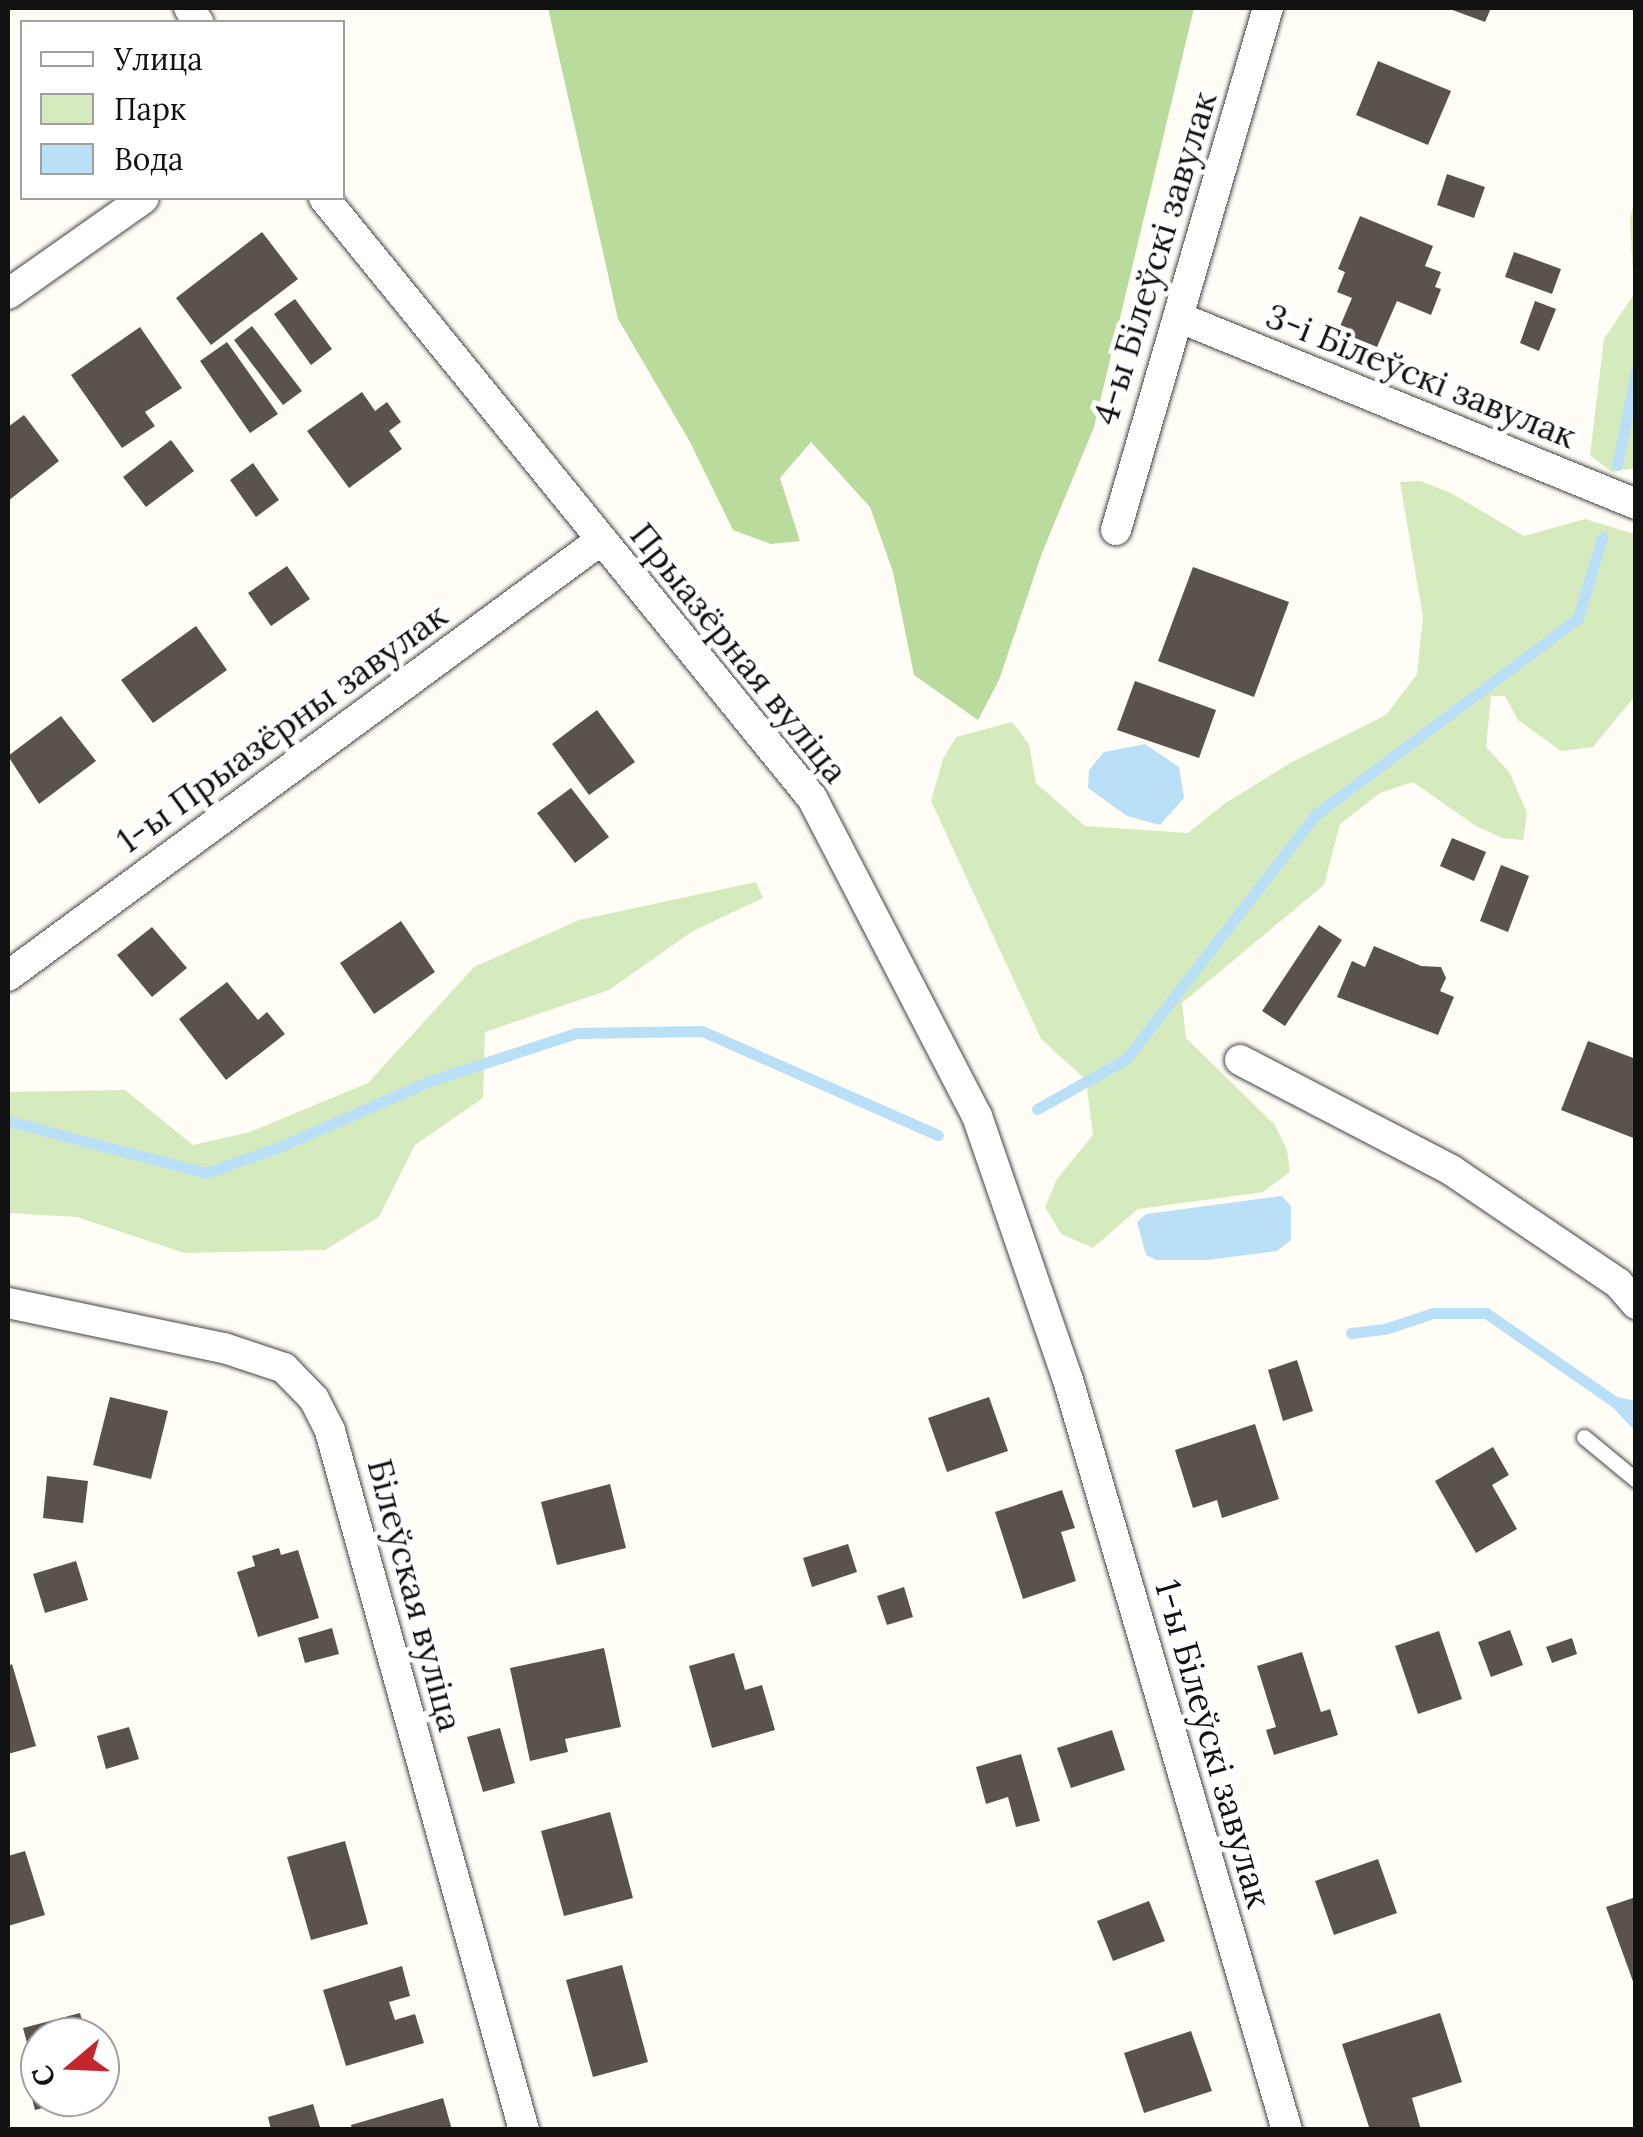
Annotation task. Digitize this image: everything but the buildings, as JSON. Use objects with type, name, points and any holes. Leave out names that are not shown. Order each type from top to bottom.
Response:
[{"type":"street","name":"4-ы Білеўскі завулак","points":[[1116,530],[1152,394],[1268,8]]},
{"type":"street","points":[[8,294],[141,200]]},
{"type":"street","name":"Прыазёрная вуліца","points":[[326,200],[812,798],[977,1116],[1068,1380]]},
{"type":"street","name":"3-і Білеўскі завулак","points":[[1178,317],[1636,504]]},
{"type":"street","name":"1-ы Прыазёрны завулак","points":[[8,976],[601,540]]},
{"type":"street","points":[[1240,1060],[1452,1170],[1618,1283],[1636,1304]]},
{"type":"street","name":"Білеўская вуліца","points":[[8,1304],[224,1348],[284,1368],[314,1399],[330,1431],[524,2130]]},
{"type":"street","name":"1-ы Білеўскі завулак","points":[[1068,1380],[1287,2130]]},
{"type":"lane","points":[[1584,1437],[1636,1480]]},
{"type":"green space","points":[[548,8],[1194,8],[1094,427],[1042,553],[999,680],[978,720],[914,675],[893,572],[870,507],[811,442],[780,478],[800,541],[771,544],[733,530],[690,442],[618,319]]},
{"type":"green space","points":[[1635,200],[1635,468],[1612,472],[1590,455],[1604,339],[1634,294],[1630,218]]},
{"type":"green space","points":[[1420,481],[1451,493],[1524,536],[1585,519],[1635,534],[1635,696],[1593,747],[1561,751],[1518,720],[1505,696],[1491,696],[1486,747],[1510,773],[1527,813],[1523,840],[1502,838],[1476,826],[1413,782],[1380,793],[1340,824],[1324,885],[1182,1003],[1186,1038],[1275,1125],[1287,1150],[1290,1172],[1263,1192],[1138,1209],[1093,1248],[1061,1234],[1045,1207],[1057,1179],[1093,1135],[1086,1080],[1041,1039],[931,801],[943,759],[956,737],[1012,722],[1029,744],[1036,783],[1085,826],[1188,833],[1224,804],[1292,762],[1386,715],[1417,674],[1423,617],[1400,482]]},
{"type":"green space","points":[[756,882],[763,898],[693,931],[609,990],[485,1032],[483,1098],[415,1145],[379,1217],[325,1250],[184,1253],[77,1217],[8,1213],[8,1092],[125,1090],[193,1145],[250,1132],[368,1083],[474,967],[579,920]]},
{"type":"water","points":[[1145,744],[1179,767],[1184,798],[1160,825],[1127,816],[1088,788],[1089,770],[1104,752]]},
{"type":"water","points":[[1282,1196],[1291,1206],[1291,1240],[1277,1251],[1207,1260],[1156,1260],[1146,1255],[1137,1222],[1146,1214]]},
{"type":"waterway","points":[[1617,465],[1636,371]]},
{"type":"waterway","points":[[1037,1109],[1126,1059],[1315,815],[1578,618],[1602,538]]},
{"type":"waterway","points":[[8,1121],[206,1173],[284,1145],[430,1081],[576,1033],[702,1031],[938,1135]]},
{"type":"waterway","points":[[1351,1333],[1385,1329],[1433,1313],[1486,1313],[1615,1402],[1636,1424]]},
{"type":"waterway","points":[[1615,1402],[1636,1406]]}]
